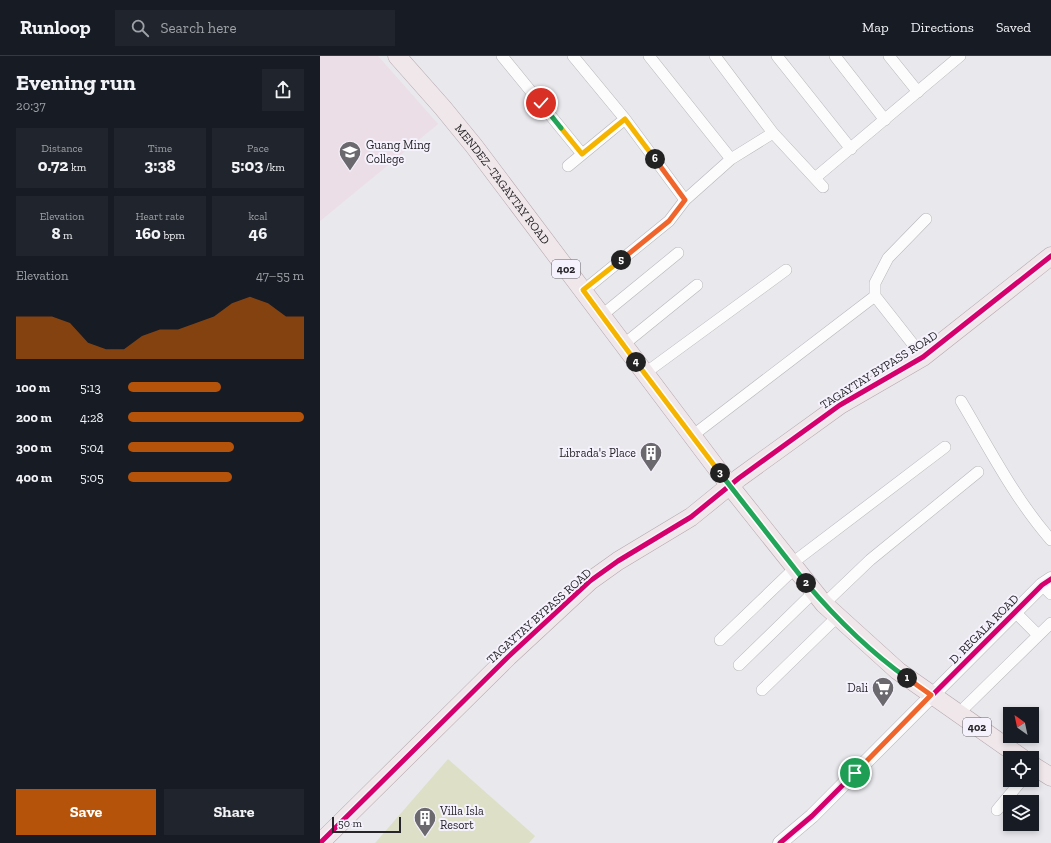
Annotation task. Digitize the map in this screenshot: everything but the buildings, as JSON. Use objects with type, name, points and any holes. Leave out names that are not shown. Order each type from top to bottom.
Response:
[{"type":"main road","name":"MENDEZ–TAGAYTAY ROAD","points":[[397,56],[452,119],[583,290],[644,374],[819,598],[837,617],[898,671],[931,695]]},
{"type":"main road","name":"TAGAYTAY BYPASS ROAD","points":[[320,842],[508,656],[577,592],[618,562],[691,517],[730,486],[840,405],[923,357],[1051,256]]},
{"type":"main road","name":"402","points":[[931,695],[1011,751]]},
{"type":"main road","name":"402","points":[[1039,770],[1051,777]]},
{"type":"street","points":[[502,56],[582,154]]},
{"type":"street","points":[[573,56],[625,119],[685,200]]},
{"type":"street","points":[[649,56],[731,159]]},
{"type":"street","points":[[715,56],[773,133],[823,187]]},
{"type":"street","points":[[777,56],[851,149]]},
{"type":"street","points":[[835,56],[885,120]]},
{"type":"street","points":[[889,56],[918,92]]},
{"type":"street","points":[[815,178],[918,92],[954,58]]},
{"type":"street","points":[[568,166],[625,119]]},
{"type":"street","points":[[583,290],[669,221],[685,200],[731,159],[773,133]]},
{"type":"street","points":[[923,357],[876,296],[875,283],[888,258],[926,218]]},
{"type":"street","points":[[601,316],[678,254]]},
{"type":"street","points":[[644,374],[786,270]]},
{"type":"street","points":[[623,345],[697,285]]},
{"type":"street","points":[[692,436],[876,296]]},
{"type":"street","points":[[961,401],[1016,493],[1038,526],[1051,540]]},
{"type":"street","points":[[720,640],[793,566],[945,447]]},
{"type":"street","points":[[739,665],[819,598],[870,560],[978,472]]},
{"type":"street","name":"D. REGALA ROAD","points":[[780,843],[812,816],[1015,612],[1048,586]]},
{"type":"street","points":[[1015,612],[1038,636]]},
{"type":"street","points":[[762,690],[837,617]]},
{"type":"street","points":[[958,714],[1051,623]]},
{"type":"street","points":[[996,810],[1016,787]]},
{"type":"shaded area","name":"Guang Ming College","points":[[320,56],[378,56],[438,124],[320,221]]},
{"type":"green space","points":[[448,759],[535,836],[529,843],[375,843]]},
{"type":"cycle path","points":[[320,843],[508,657],[590,581],[618,561],[691,517],[739,478],[840,405],[923,357],[1051,256]]},
{"type":"cycle path","points":[[780,843],[812,816],[1042,585],[1051,579]]},
{"type":"place","name":"Guang Ming College","points":[[350,172]]},
{"type":"place","name":"Librada's Place","points":[[651,472]]},
{"type":"place","name":"Dali","points":[[883,708]]},
{"type":"place","name":"Villa Isla Resort","points":[[425,838]]},
{"type":"route","points":[[541,103],[582,154],[625,119],[685,200],[669,221],[583,290],[730,486],[804,581],[824,604],[871,648],[898,671],[931,695],[855,773]]}]
